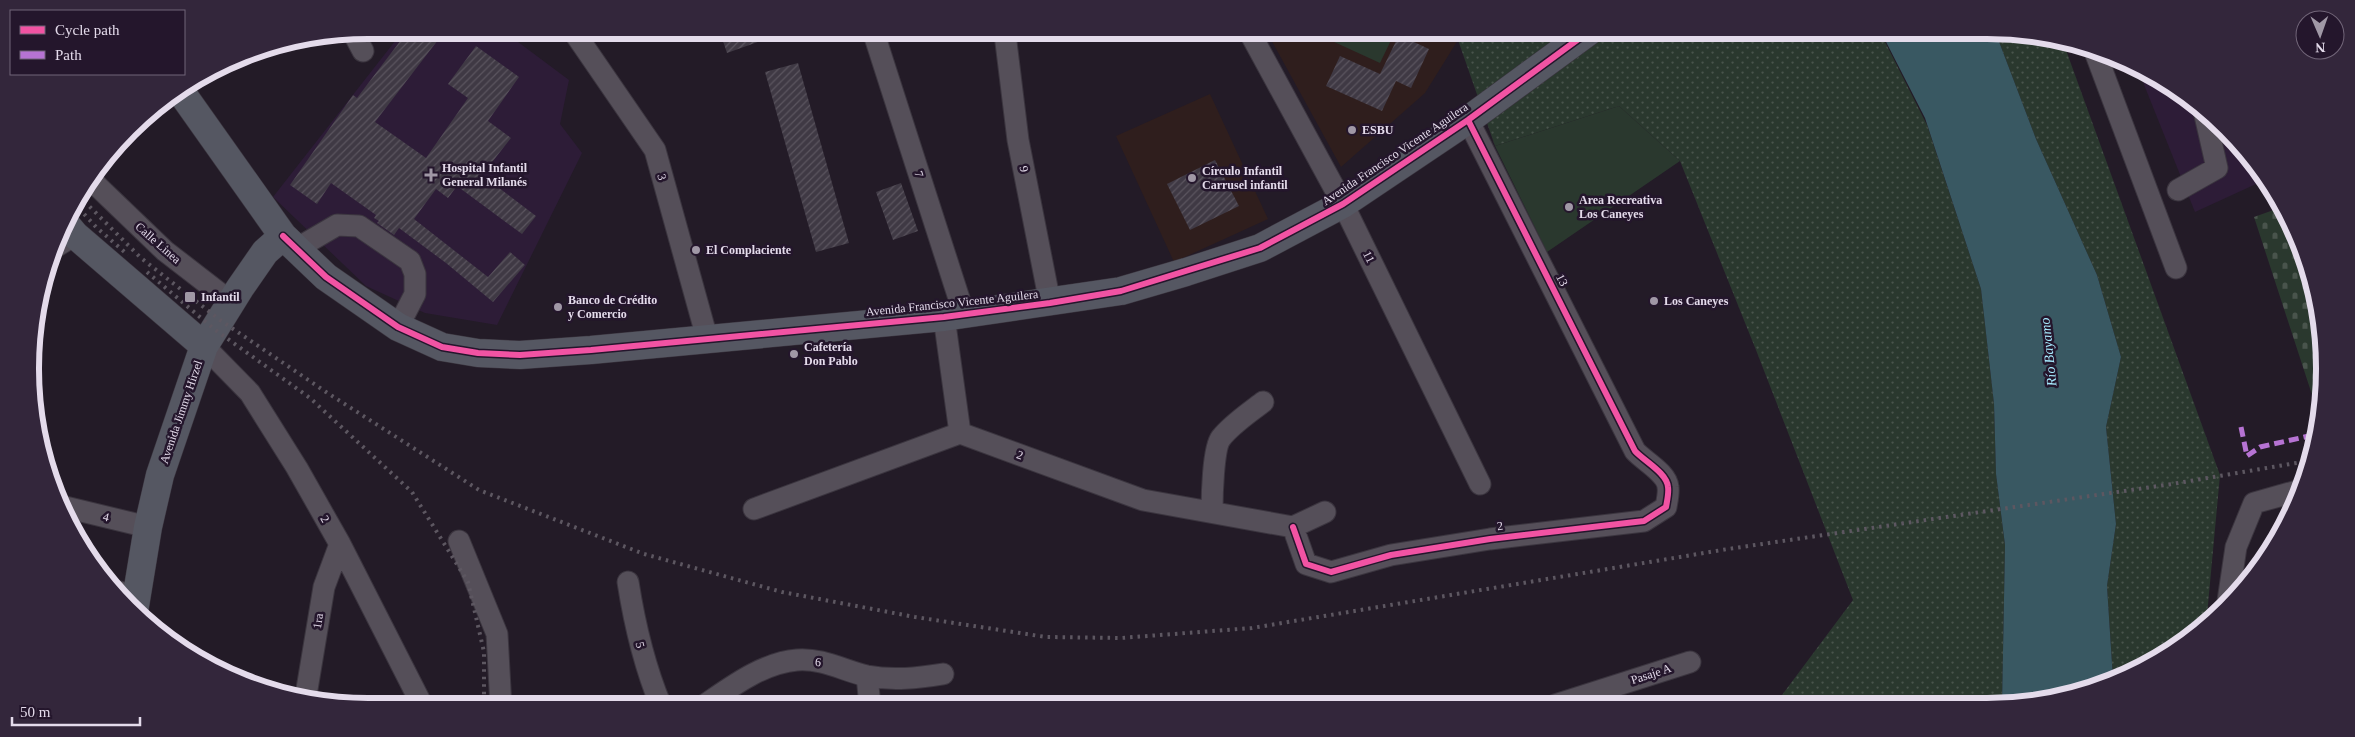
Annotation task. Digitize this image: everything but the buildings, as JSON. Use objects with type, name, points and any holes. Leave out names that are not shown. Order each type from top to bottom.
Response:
[{"type":"main road","name":"Avenida Francisco Vicente Aguilera","points":[[183,96],[289,242],[326,277],[398,327],[442,347],[486,354],[520,355],[591,350],[954,315],[1050,303],[1121,291],[1260,248],[1343,204],[1468,120],[1578,39]]},
{"type":"main road","points":[[67,236],[204,346]]},
{"type":"main road","name":"Avenida Jimmy Hirzel","points":[[130,596],[160,475],[204,346],[235,295],[266,252],[289,242]]},
{"type":"main road","points":[[235,295],[267,264],[282,261],[293,262],[326,277]]},
{"type":"street","name":"3","points":[[579,39],[655,150],[707,338]]},
{"type":"street","name":"7","points":[[875,39],[954,315],[960,433]]},
{"type":"street","name":"9","points":[[1006,39],[1018,140],[1050,303]]},
{"type":"street","name":"11","points":[[1253,39],[1343,204],[1480,484]]},
{"type":"street","points":[[2097,58],[2176,268]]},
{"type":"street","name":"13","points":[[1468,120],[1635,451]]},
{"type":"street","points":[[2178,190],[2217,168],[2207,123]]},
{"type":"street","name":"Calle Linea","points":[[95,184],[166,251],[235,295]]},
{"type":"street","points":[[289,242],[337,225],[359,226],[410,261],[415,274],[415,294],[398,327]]},
{"type":"street","name":"2","points":[[204,346],[250,393],[297,468],[340,544],[418,698]]},
{"type":"street","points":[[1212,512],[1213,486],[1219,440],[1231,427],[1263,402]]},
{"type":"street","points":[[754,509],[960,433]]},
{"type":"street","name":"2","points":[[960,433],[1143,500],[1293,527],[1306,564],[1331,572],[1391,555],[1490,539],[1644,521],[1666,507],[1669,485],[1659,470],[1646,463],[1635,451]]},
{"type":"street","points":[[2229,591],[2236,547],[2254,503],[2292,492]]},
{"type":"street","name":"4","points":[[70,508],[148,527]]},
{"type":"street","points":[[1293,527],[1325,512]]},
{"type":"street","points":[[459,541],[497,634],[501,698]]},
{"type":"street","name":"1ra","points":[[306,692],[324,587],[340,544]]},
{"type":"street","name":"5","points":[[628,582],[634,619],[645,665],[658,698]]},
{"type":"street","name":"6","points":[[716,698],[765,667],[798,660],[829,663],[867,676],[912,679],[943,674]]},
{"type":"street","name":"Pasaje A","points":[[1577,698],[1690,662]]},
{"type":"street","points":[[867,676],[869,698]]},
{"type":"shaded area","name":"Hospital Infantil General Milanés","points":[[397,39],[514,39],[569,80],[560,124],[582,153],[497,325],[425,313],[366,286],[273,197]]},
{"type":"shaded area","name":"ESBU","points":[[1271,39],[1457,39],[1425,93],[1341,167]]},
{"type":"shaded area","points":[[2141,78],[2170,94],[2220,135],[2259,183],[2195,212]]},
{"type":"shaded area","name":"Círculo Infantil Carrusel infantil","points":[[1210,94],[1268,219],[1174,262],[1116,136]]},
{"type":"green space","points":[[1328,39],[1392,39],[1380,63]]},
{"type":"green space","points":[[1884,39],[1927,125],[1981,289],[1994,404],[1996,474],[2005,545],[2002,698],[1782,698],[1782,695],[1853,600],[1680,161],[1619,106],[1495,146],[1458,40]]},
{"type":"green space","points":[[1998,39],[2065,48],[2220,475],[2207,613],[2170,643],[2113,673],[2107,586],[2116,524],[2106,427],[2121,357],[2097,275],[2036,139]]},
{"type":"green space","name":"Area Recreativa Los Caneyes","points":[[1619,106],[1680,161],[1547,252],[1495,146]]},
{"type":"green space","points":[[2275,210],[2299,263],[2310,304],[2316,347],[2314,402],[2254,217]]},
{"type":"water","name":"Río Bayamo","points":[[1885,39],[1998,39],[2036,139],[2097,275],[2121,357],[2106,427],[2116,524],[2107,586],[2113,673],[2072,687],[2051,692],[2002,698],[2005,545],[1996,474],[1994,404],[1981,289],[1925,118]]},
{"type":"railway","points":[[84,201],[141,258],[220,320],[326,392],[479,490],[644,554],[782,592],[915,617],[1046,637],[1121,638],[1252,628],[1728,549],[2172,484],[2303,462]]},
{"type":"railway","points":[[80,210],[96,227],[128,255]]},
{"type":"railway","points":[[147,272],[214,329],[310,398],[412,492],[468,582],[484,652],[484,698]]},
{"type":"marked path","points":[[2241,427],[2247,456],[2260,447],[2309,436]]},
{"type":"cycle path","points":[[283,236],[326,277],[398,327],[442,347],[478,353],[520,355],[591,350],[944,317],[1050,303],[1121,291],[1260,248],[1343,204],[1468,120],[1578,39]]},
{"type":"cycle path","points":[[1293,527],[1306,564],[1331,572],[1391,555],[1490,539],[1644,521],[1666,507],[1667,482],[1659,472],[1635,451],[1468,120]]},
{"type":"place","name":"ESBU","points":[[1352,130]]},
{"type":"place","name":"Hospital Infantil General Milanés","points":[[431,175]]},
{"type":"place","name":"Círculo Infantil Carrusel infantil","points":[[1192,178]]},
{"type":"place","name":"Area Recreativa Los Caneyes","points":[[1569,207]]},
{"type":"place","name":"El Complaciente","points":[[696,250]]},
{"type":"place","name":"Infantil","points":[[190,297]]},
{"type":"place","name":"Los Caneyes","points":[[1654,301]]},
{"type":"place","name":"Banco de Crédito y Comercio","points":[[558,307]]},
{"type":"place","name":"Cafetería Don Pablo","points":[[794,354]]}]
